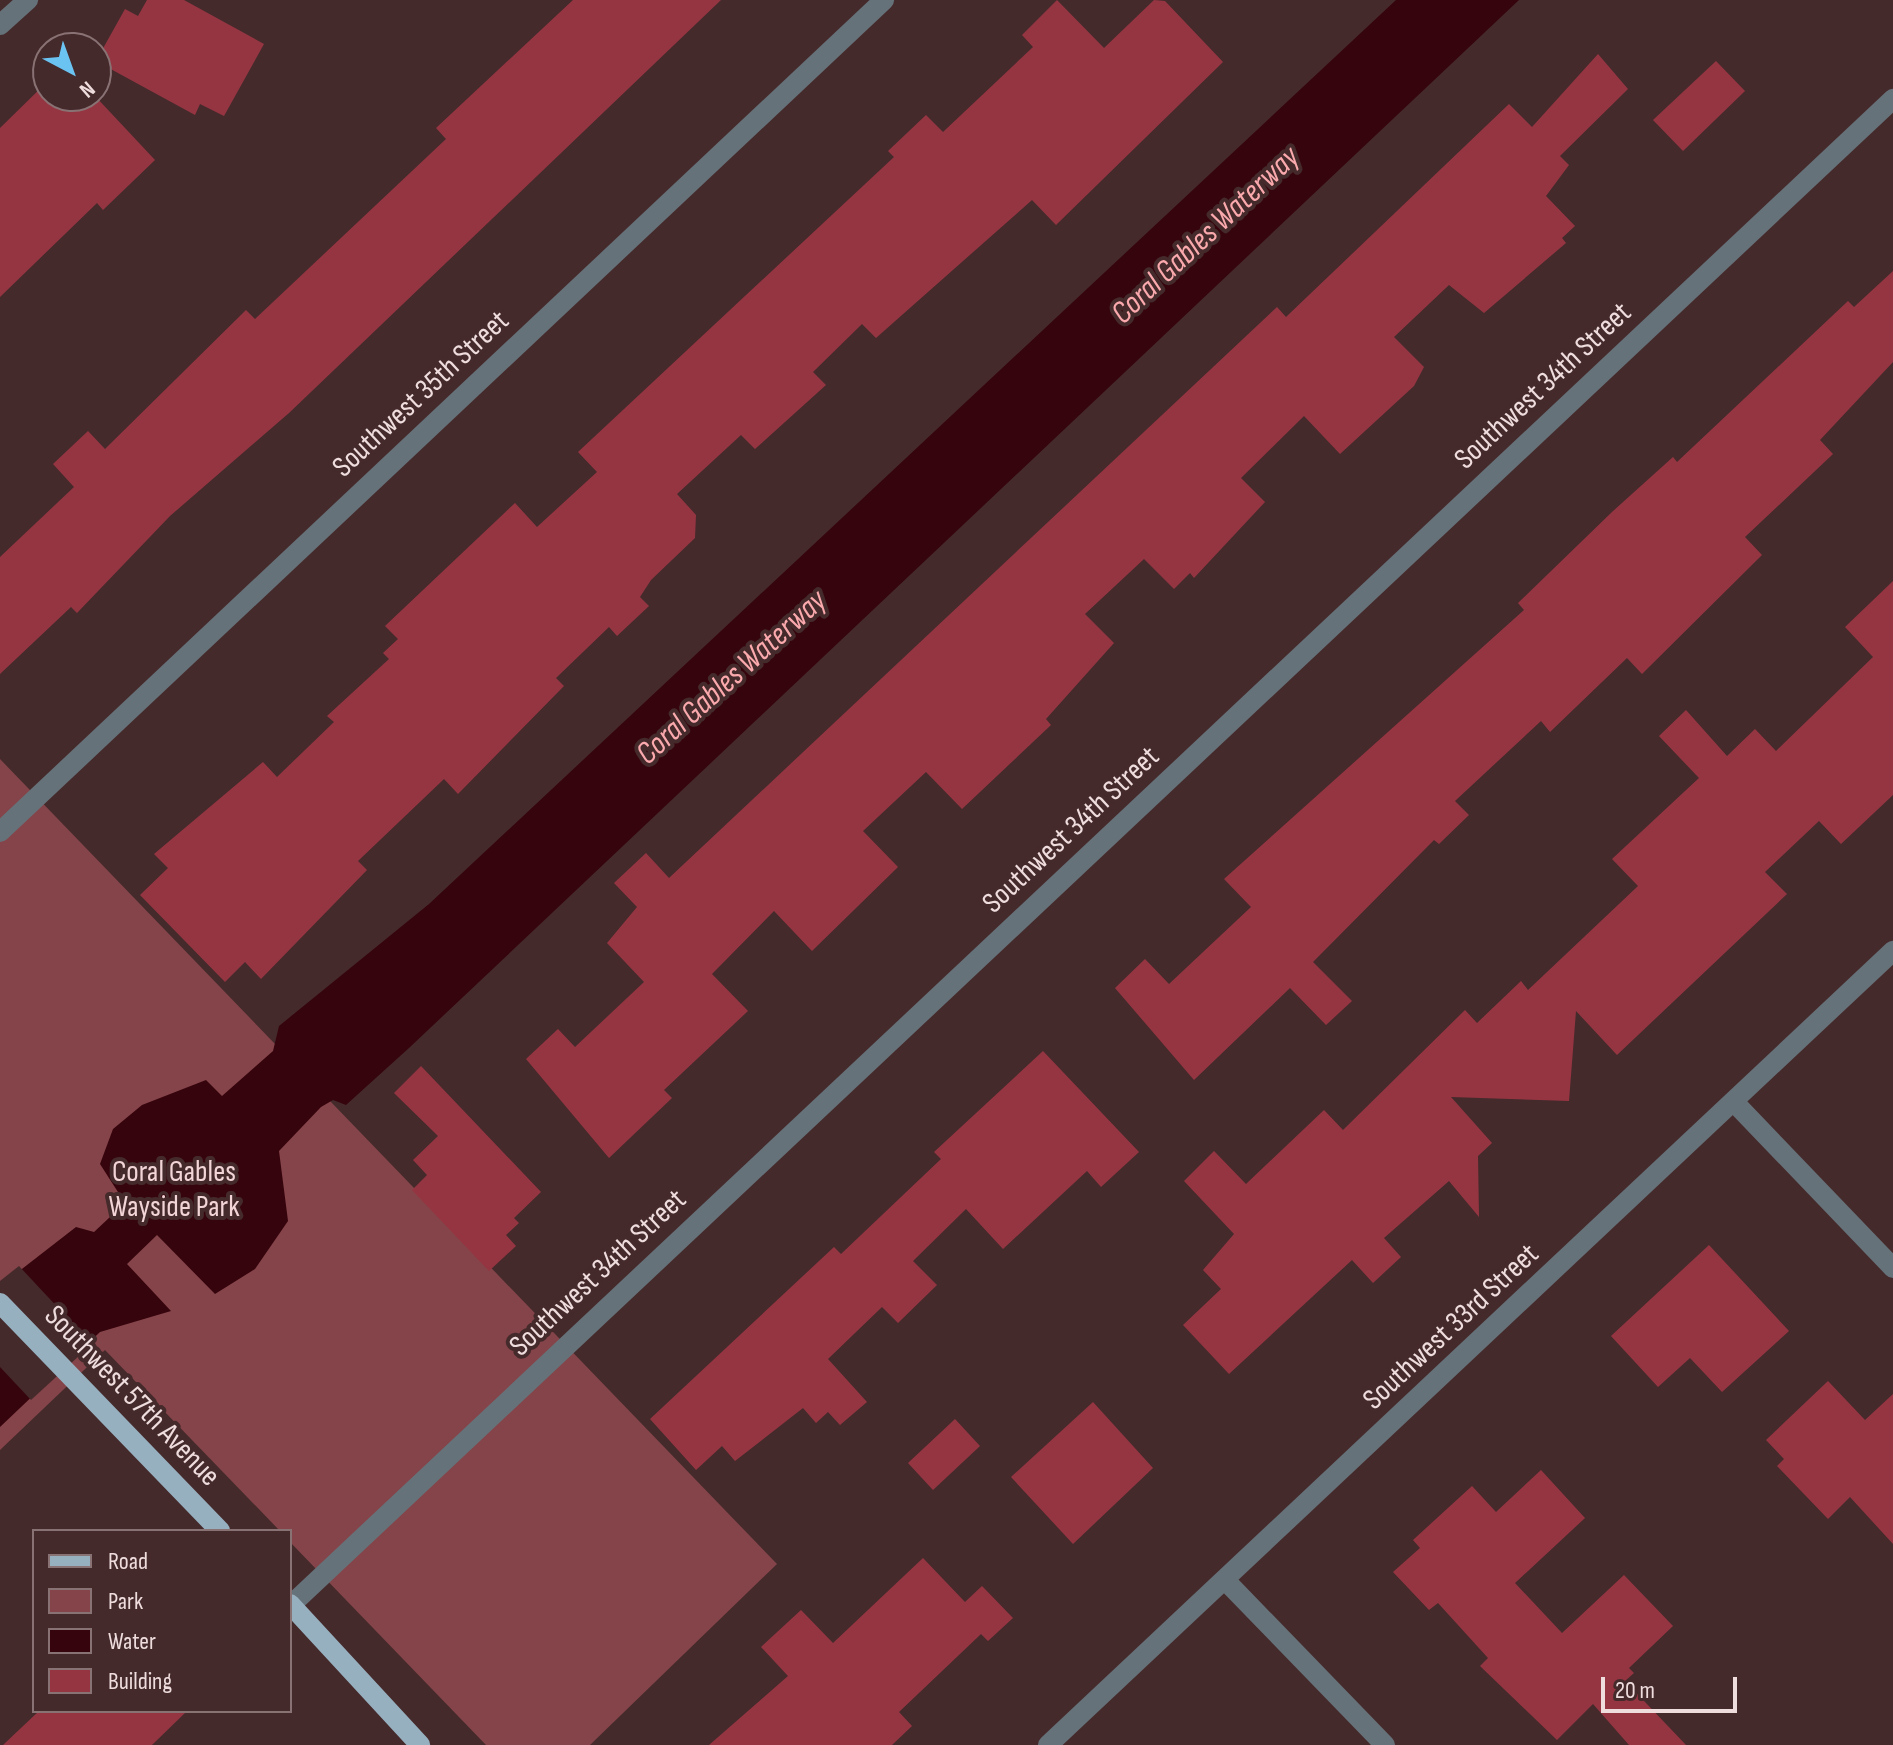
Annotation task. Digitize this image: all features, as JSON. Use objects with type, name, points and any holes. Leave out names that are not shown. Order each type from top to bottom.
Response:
[{"type":"main road","name":"Southwest 57th Avenue","points":[[0,1303],[218,1529]]},
{"type":"main road","points":[[292,1607],[408,1741]]},
{"type":"street","points":[[0,25],[28,0]]},
{"type":"street","name":"Southwest 35th Street","points":[[0,832],[884,0]]},
{"type":"street","name":"Southwest 34th Street","points":[[292,1603],[1893,99]]},
{"type":"street","name":"Southwest 33rd Street","points":[[1048,1745],[1893,951]]},
{"type":"street","points":[[1734,1102],[1893,1268]]},
{"type":"street","points":[[1225,1580],[1385,1745]]},
{"type":"green space","name":"Coral Gables Wayside Park","points":[[0,759],[777,1564],[590,1745],[486,1745],[292,1544],[292,1529],[278,1529],[105,1350],[0,1450]]},
{"type":"water","name":"Coral Gables Waterway","points":[[1396,0],[1519,0],[409,1048],[346,1105],[333,1100],[321,1107],[279,1151],[288,1221],[255,1269],[215,1294],[157,1235],[127,1264],[171,1311],[100,1332],[0,1427],[0,1286],[76,1227],[94,1232],[125,1203],[100,1164],[113,1129],[142,1105],[206,1080],[222,1096],[273,1051],[279,1026],[429,904]]},
{"type":"pier","points":[[19,1266],[92,1344],[31,1400],[0,1367],[0,1281]]},
{"type":"building","points":[[147,0],[184,0],[264,44],[224,116],[200,104],[195,115],[112,70],[112,32],[125,9],[138,16]]},
{"type":"building","points":[[573,0],[721,0],[289,413],[170,516],[77,613],[71,607],[0,674],[0,557],[74,487],[53,464],[88,431],[105,449],[246,310],[255,319],[446,139],[436,128]]},
{"type":"building","points":[[1057,0],[1104,48],[1154,0],[1165,1],[1223,62],[1056,225],[1032,200],[876,338],[862,324],[813,372],[826,385],[755,449],[741,435],[677,494],[696,515],[695,538],[651,580],[640,597],[649,606],[617,636],[609,627],[556,678],[564,686],[458,794],[444,779],[358,861],[367,870],[261,979],[245,962],[225,982],[140,895],[168,868],[154,854],[263,762],[277,777],[334,722],[327,716],[389,659],[383,653],[398,639],[385,626],[515,503],[537,527],[597,472],[578,452],[894,157],[888,151],[926,115],[943,132],[1033,47],[1022,35]]},
{"type":"building","points":[[1598,54],[1628,89],[1560,156],[1569,165],[1546,196],[1575,226],[1562,238],[1566,243],[1484,313],[1449,285],[1394,337],[1424,367],[1414,386],[1340,454],[1304,416],[1241,478],[1265,502],[1194,578],[1190,573],[1174,589],[1144,559],[1085,614],[1114,643],[1046,719],[1051,725],[962,809],[926,772],[863,831],[898,867],[812,951],[774,911],[712,974],[748,1011],[664,1090],[672,1098],[609,1158],[526,1059],[558,1029],[575,1047],[644,982],[607,943],[637,907],[614,883],[646,853],[669,878],[1277,307],[1286,317],[1509,104],[1532,127]]},
{"type":"building","points":[[1716,61],[1745,91],[1683,151],[1653,120]]},
{"type":"building","points":[[32,97],[32,112],[110,112],[155,160],[103,210],[97,203],[0,297],[0,128]]},
{"type":"building","points":[[1893,271],[1893,362],[1820,440],[1833,454],[1745,537],[1762,555],[1642,674],[1627,658],[1550,732],[1541,721],[1455,801],[1469,815],[1439,844],[1434,840],[1313,962],[1352,1001],[1326,1025],[1290,988],[1194,1080],[1115,988],[1145,959],[1169,984],[1251,907],[1224,879],[1524,610],[1518,603],[1612,512],[1673,457],[1677,462],[1848,301],[1854,307]]},
{"type":"building","points":[[1893,581],[1893,795],[1841,844],[1819,821],[1765,872],[1787,894],[1617,1055],[1576,1011],[1569,1101],[1451,1097],[1492,1143],[1478,1156],[1479,1217],[1449,1181],[1384,1238],[1401,1257],[1373,1283],[1352,1260],[1229,1374],[1183,1325],[1221,1289],[1203,1270],[1234,1234],[1184,1181],[1214,1151],[1246,1184],[1324,1110],[1343,1130],[1465,1010],[1477,1023],[1521,981],[1528,990],[1638,886],[1612,859],[1699,778],[1659,736],[1686,710],[1727,756],[1755,729],[1776,751],[1873,657],[1845,627]]},
{"type":"building","points":[[1043,1051],[1139,1152],[1101,1187],[1087,1171],[1003,1249],[966,1209],[913,1261],[937,1285],[898,1323],[882,1307],[828,1359],[867,1402],[840,1425],[828,1412],[816,1423],[803,1408],[735,1461],[722,1446],[696,1470],[650,1419],[834,1247],[841,1254],[941,1159],[934,1152]]},
{"type":"building","points":[[421,1066],[541,1192],[514,1218],[519,1223],[506,1235],[516,1246],[489,1271],[412,1190],[427,1175],[413,1160],[438,1136],[394,1093]]},
{"type":"building","points":[[1709,1245],[1789,1331],[1722,1392],[1690,1358],[1658,1387],[1611,1336]]},
{"type":"building","points":[[1828,1381],[1865,1420],[1893,1394],[1893,1544],[1850,1497],[1828,1519],[1777,1466],[1784,1459],[1766,1440]]},
{"type":"building","points":[[1093,1402],[1153,1468],[1073,1544],[1011,1477]]},
{"type":"building","points":[[955,1419],[980,1446],[933,1490],[908,1463]]},
{"type":"building","points":[[1541,1470],[1585,1518],[1515,1583],[1562,1633],[1624,1575],[1673,1626],[1629,1668],[1634,1673],[1625,1681],[1686,1745],[1629,1745],[1593,1704],[1557,1740],[1480,1666],[1488,1658],[1438,1603],[1429,1610],[1393,1572],[1420,1548],[1413,1540],[1472,1486],[1496,1512]]},
{"type":"building","points":[[923,1558],[965,1602],[982,1586],[1013,1618],[988,1641],[981,1634],[899,1712],[912,1726],[892,1745],[709,1745],[788,1676],[761,1647],[801,1610],[833,1643]]},
{"type":"building","points":[[37,1713],[185,1713],[152,1745],[3,1745]]}]
